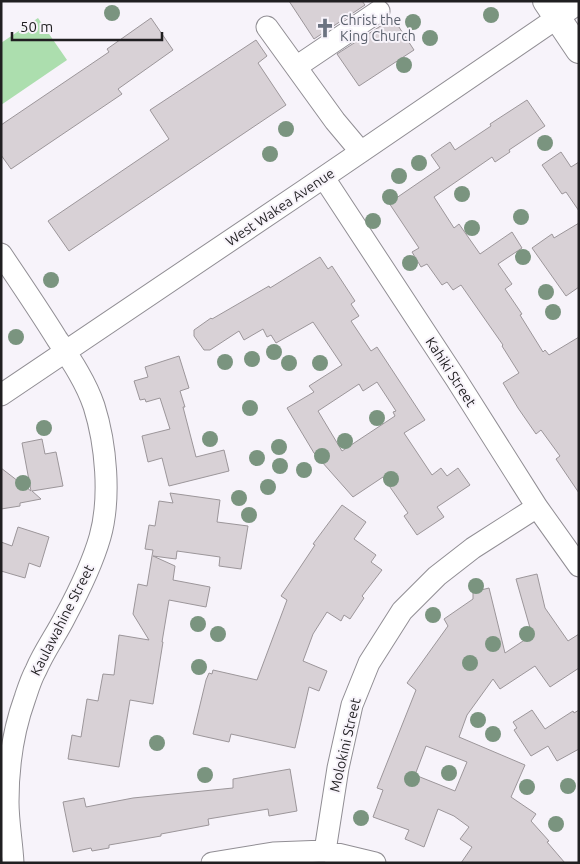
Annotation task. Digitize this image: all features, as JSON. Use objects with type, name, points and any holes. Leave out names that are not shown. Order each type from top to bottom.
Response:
[{"type":"main road","points":[[551,9],[579,50]]},
{"type":"street","name":"West Wakea Avenue","points":[[1,395],[324,178],[551,9],[579,3]]},
{"type":"street","points":[[296,67],[379,11]]},
{"type":"street","points":[[267,27],[335,121],[360,152]]},
{"type":"street","name":"Kahiki Street","points":[[324,178],[537,507],[579,566]]},
{"type":"street","name":"Kaulawahine Street","points":[[1,254],[86,386],[94,406],[105,460],[105,508],[100,536],[89,569],[35,670],[16,729],[9,770],[8,804],[14,863]]},
{"type":"street","name":"Molokini Street","points":[[325,851],[338,768],[352,705],[369,663],[402,611],[437,576],[473,548],[537,507]]},
{"type":"street","points":[[212,863],[273,853],[325,851],[375,863]]},
{"type":"green space","points":[[38,18],[67,60],[1,105],[1,43]]},
{"type":"building","name":"Christ the King Church","points":[[289,1],[362,1],[365,5],[314,39]]},
{"type":"building","points":[[151,18],[173,50],[118,89],[122,94],[11,169],[1,155],[1,125],[109,52],[107,49]]},
{"type":"building","points":[[393,18],[414,50],[359,86],[337,54]]},
{"type":"building","points":[[256,40],[267,56],[258,63],[286,105],[69,251],[48,221],[169,139],[150,110]]},
{"type":"building","points":[[527,100],[545,126],[509,150],[510,152],[495,162],[492,157],[434,197],[454,228],[459,224],[480,254],[512,232],[522,248],[498,264],[512,284],[505,289],[522,314],[520,315],[543,352],[545,350],[549,355],[579,337],[579,493],[556,459],[560,456],[541,430],[536,434],[503,383],[519,373],[503,345],[461,285],[453,290],[447,282],[442,285],[427,264],[421,267],[412,252],[419,248],[389,203],[440,168],[431,155],[450,142],[455,150]]},
{"type":"building","points":[[561,152],[571,167],[579,162],[579,211],[566,192],[562,194],[542,165]]},
{"type":"building","points":[[579,223],[579,287],[566,296],[532,248],[552,234],[554,238]]},
{"type":"building","points":[[320,257],[328,269],[332,266],[355,301],[351,304],[359,316],[351,321],[371,351],[377,347],[425,420],[404,433],[432,475],[441,468],[447,476],[458,468],[470,485],[437,507],[444,517],[417,535],[404,516],[408,513],[383,477],[353,497],[314,453],[287,408],[314,392],[309,386],[342,365],[313,322],[276,343],[271,335],[267,337],[263,329],[244,340],[239,331],[210,350],[204,350],[194,336],[194,330],[211,318],[269,286],[270,288]],"holes":[[[377,382],[396,411],[393,412],[395,416],[342,451],[318,411],[359,384],[363,391]]]},
{"type":"building","points":[[179,356],[189,388],[180,391],[196,457],[224,450],[229,471],[169,486],[162,458],[148,462],[142,436],[170,429],[160,398],[146,402],[145,399],[140,400],[134,381],[148,377],[145,367]]},
{"type":"building","points":[[42,439],[45,454],[56,452],[63,486],[32,491],[41,499],[20,503],[20,506],[1,509],[1,468],[31,491],[22,443]]},
{"type":"building","points":[[170,493],[220,500],[217,522],[248,526],[241,569],[219,566],[220,557],[177,551],[176,559],[153,556],[175,566],[173,580],[210,587],[206,607],[169,600],[153,704],[130,700],[119,767],[68,759],[72,735],[81,737],[87,699],[98,701],[103,674],[114,675],[119,635],[149,640],[133,614],[138,584],[147,586],[153,550],[145,549],[149,525],[155,526],[159,501],[173,503]]},
{"type":"building","points":[[342,505],[366,522],[354,539],[376,555],[371,562],[382,570],[362,596],[364,598],[350,619],[344,615],[341,621],[327,612],[313,634],[303,661],[327,671],[319,691],[309,687],[295,748],[231,734],[229,742],[193,734],[209,673],[212,674],[213,670],[257,680],[287,600],[281,596],[315,545],[313,544]]},
{"type":"building","points":[[18,527],[49,537],[40,567],[29,563],[25,578],[1,571],[1,542],[12,546]]},
{"type":"building","points":[[537,574],[545,608],[568,641],[579,634],[579,668],[550,687],[535,666],[500,689],[493,679],[467,715],[459,737],[525,765],[511,797],[536,814],[531,821],[565,863],[461,863],[472,847],[460,839],[469,827],[454,816],[438,809],[424,847],[405,839],[409,830],[373,817],[383,790],[377,788],[416,690],[407,683],[448,626],[444,619],[473,599],[473,592],[489,588],[505,653],[532,635],[516,579]],"holes":[[[426,746],[467,762],[455,791],[415,775]]]},
{"type":"building","points":[[532,710],[545,729],[573,711],[574,713],[579,710],[579,749],[557,761],[548,746],[531,756],[514,730],[517,728],[513,722]]},
{"type":"building","points":[[290,769],[297,811],[269,816],[268,809],[208,819],[209,825],[109,845],[109,848],[92,851],[91,848],[73,852],[63,802],[84,798],[86,807],[133,798],[233,788],[233,779]]},
{"type":"place","name":"Christ the King Church","points":[[325,28]]}]
